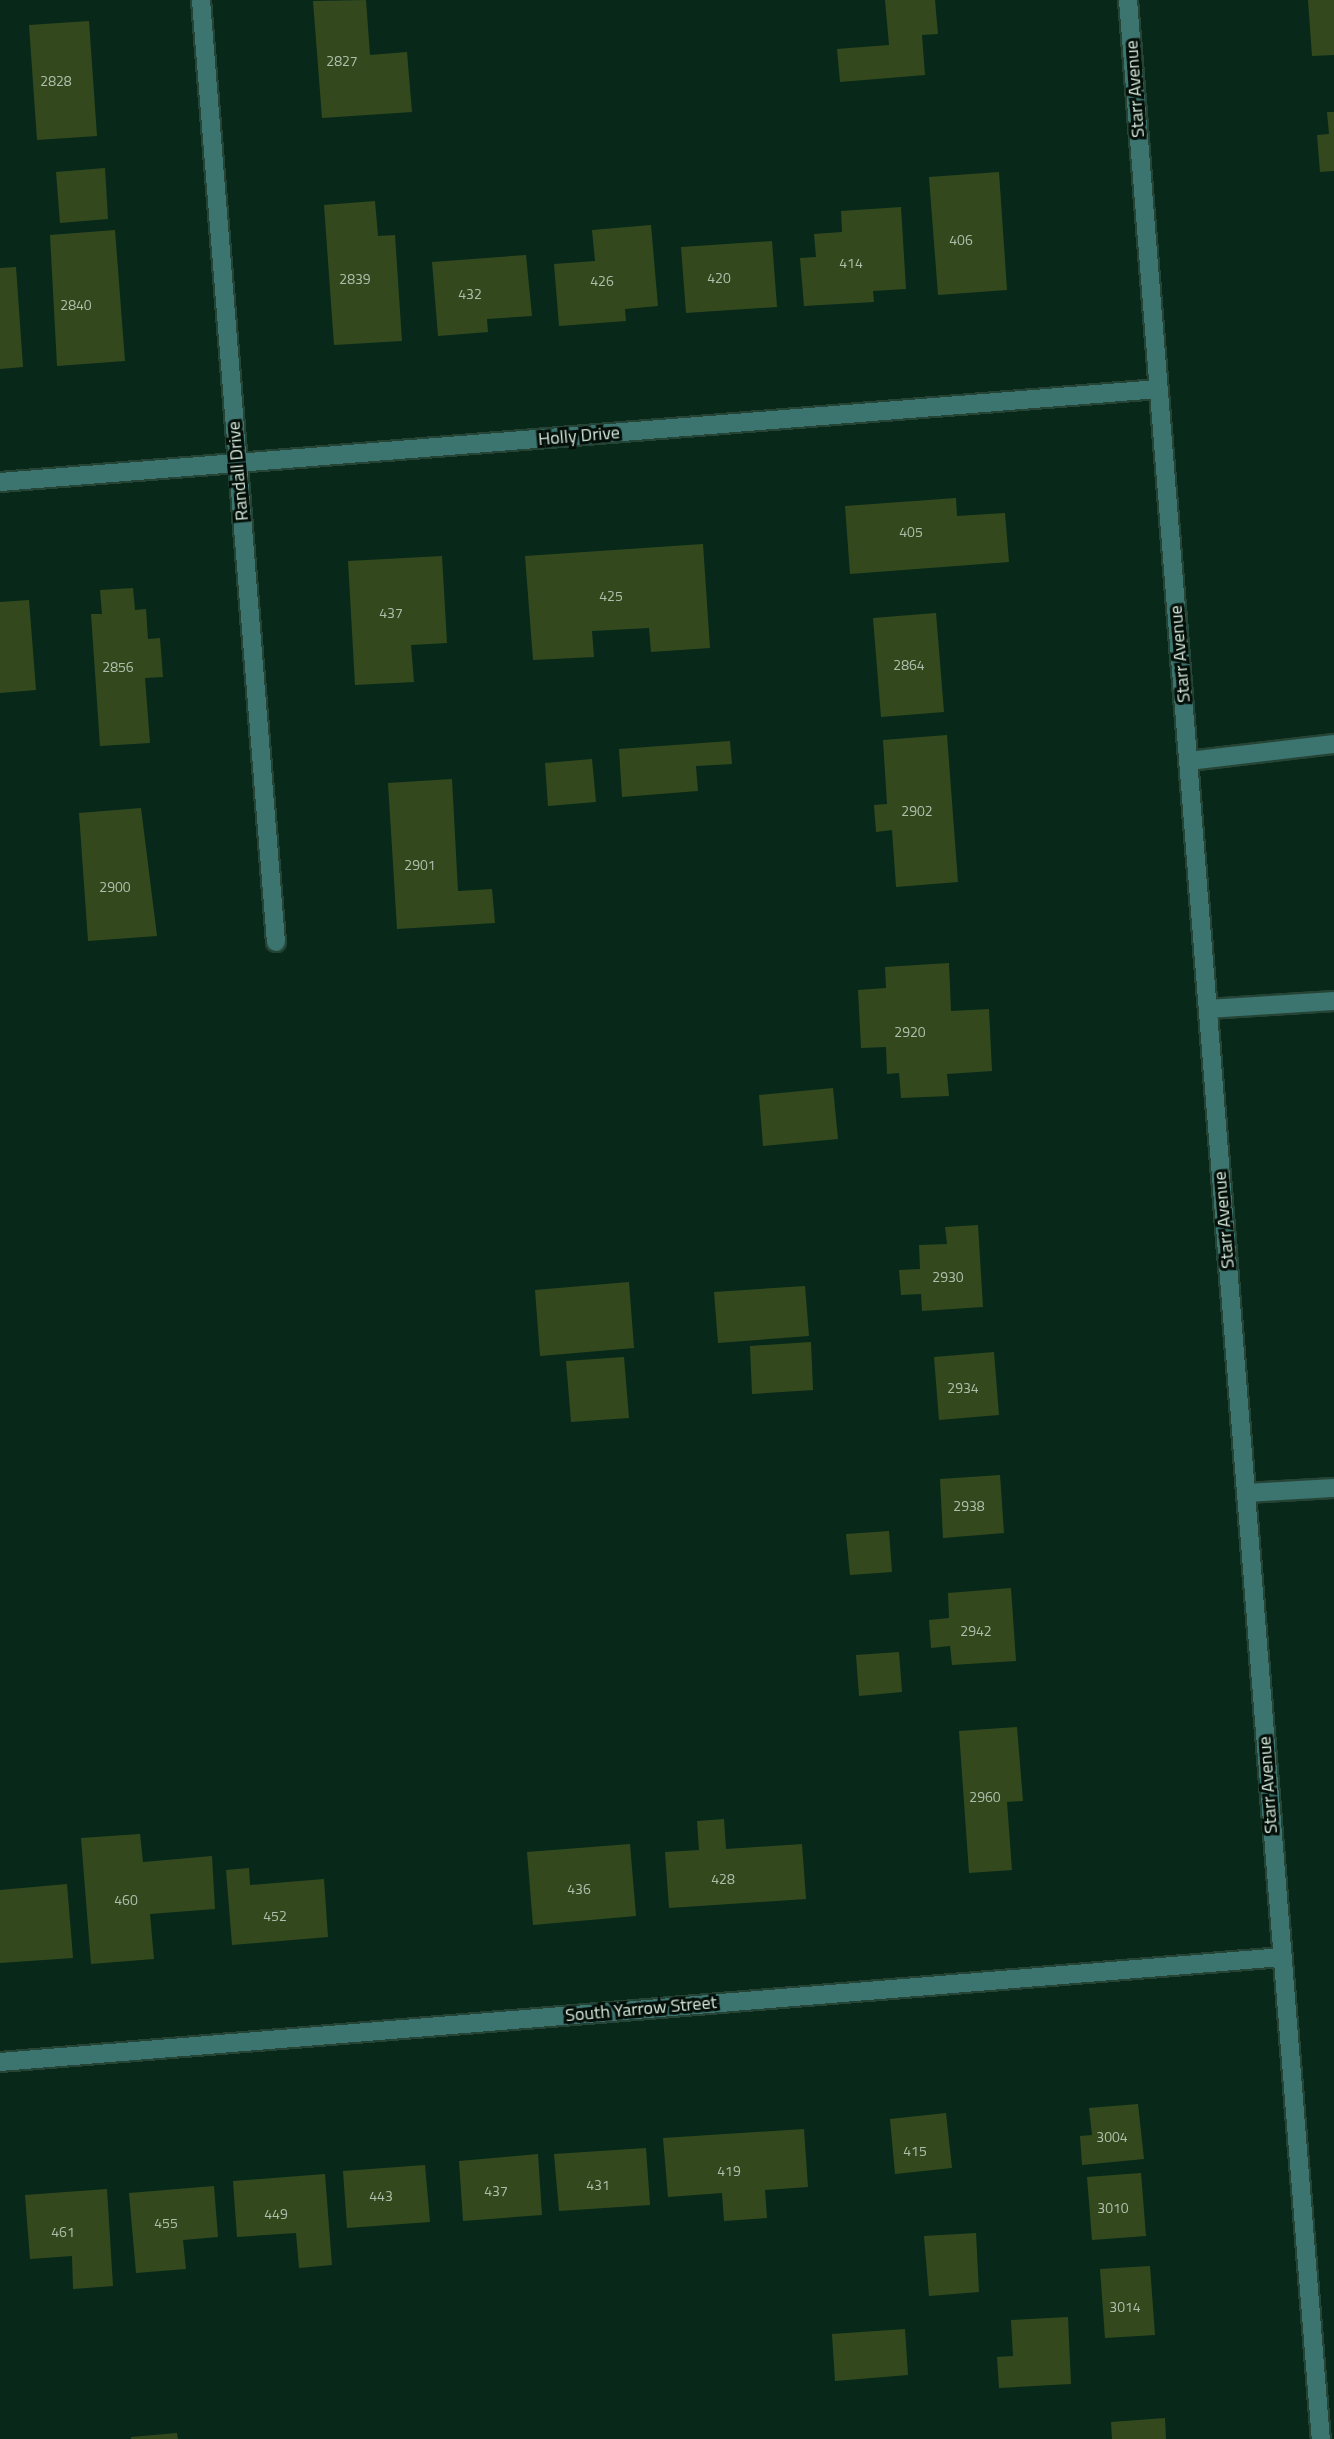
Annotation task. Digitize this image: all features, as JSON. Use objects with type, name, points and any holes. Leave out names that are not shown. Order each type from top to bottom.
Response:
[{"type":"street","name":"Randall Drive","points":[[201,0],[276,942]]},
{"type":"street","name":"Starr Avenue","points":[[1128,0],[1321,2439]]},
{"type":"street","name":"Holly Drive","points":[[0,482],[1158,389]]},
{"type":"street","points":[[1189,761],[1334,744]]},
{"type":"street","points":[[1208,1009],[1334,1001]]},
{"type":"street","points":[[1246,1493],[1334,1488]]},
{"type":"street","name":"South Yarrow Street","points":[[0,2062],[1282,1957]]},
{"type":"building","points":[[366,0],[370,55],[407,52],[412,112],[322,118],[313,1]]},
{"type":"building","points":[[885,0],[935,0],[938,34],[922,35],[925,75],[840,82],[837,49],[889,45]]},
{"type":"building","points":[[1308,0],[1334,0],[1334,55],[1312,56]]},
{"type":"building","points":[[89,21],[97,136],[37,140],[29,25]]},
{"type":"building","points":[[1327,112],[1334,112],[1334,171],[1320,172],[1317,135],[1329,134]]},
{"type":"building","points":[[105,168],[108,219],[60,223],[56,172]]},
{"type":"building","points":[[999,172],[1007,290],[938,295],[929,177]]},
{"type":"building","points":[[375,201],[378,236],[395,235],[402,341],[334,345],[324,205]]},
{"type":"building","points":[[901,207],[906,289],[873,291],[874,302],[804,306],[800,258],[816,257],[814,234],[842,232],[841,211]]},
{"type":"building","points":[[651,225],[658,306],[625,309],[626,321],[559,326],[554,264],[595,261],[592,230]]},
{"type":"building","points":[[115,230],[125,361],[57,366],[50,235]]},
{"type":"building","points":[[772,241],[777,307],[686,313],[681,247]]},
{"type":"building","points":[[526,255],[532,316],[487,319],[488,332],[438,336],[432,262]]},
{"type":"building","points":[[16,267],[23,367],[0,369],[0,268]]},
{"type":"building","points":[[956,498],[957,516],[1005,513],[1009,562],[850,574],[845,506]]},
{"type":"building","points":[[703,544],[710,648],[651,652],[649,628],[592,631],[594,657],[533,660],[525,556]]},
{"type":"building","points":[[442,556],[447,643],[411,645],[414,682],[355,685],[348,561]]},
{"type":"building","points":[[133,588],[135,610],[146,609],[148,639],[160,638],[163,677],[145,678],[150,743],[100,746],[91,614],[102,614],[100,590]]},
{"type":"building","points":[[29,600],[36,690],[0,693],[0,602]]},
{"type":"building","points":[[936,613],[944,712],[881,717],[873,618]]},
{"type":"building","points":[[947,735],[958,882],[896,887],[892,830],[876,832],[874,805],[887,804],[883,740]]},
{"type":"building","points":[[730,741],[732,764],[696,766],[698,791],[622,797],[619,749]]},
{"type":"building","points":[[592,759],[596,802],[548,806],[545,763]]},
{"type":"building","points":[[452,779],[458,891],[492,889],[495,923],[397,929],[388,783]]},
{"type":"building","points":[[141,808],[157,936],[88,941],[79,813]]},
{"type":"building","points":[[949,963],[951,1011],[989,1009],[992,1071],[947,1074],[949,1096],[901,1098],[899,1073],[887,1074],[886,1047],[861,1048],[858,990],[886,988],[885,967]]},
{"type":"building","points":[[833,1088],[838,1139],[763,1146],[759,1095]]},
{"type":"building","points":[[978,1225],[983,1307],[922,1311],[921,1294],[901,1295],[899,1270],[920,1269],[919,1245],[947,1244],[945,1227]]},
{"type":"building","points":[[629,1282],[634,1348],[540,1356],[535,1290]]},
{"type":"building","points":[[805,1286],[809,1336],[718,1343],[714,1292]]},
{"type":"building","points":[[811,1342],[813,1390],[752,1394],[750,1346]]},
{"type":"building","points":[[994,1352],[999,1415],[939,1420],[934,1357]]},
{"type":"building","points":[[624,1357],[629,1418],[571,1422],[566,1361]]},
{"type":"building","points":[[1000,1475],[1004,1533],[943,1538],[940,1479]]},
{"type":"building","points":[[889,1531],[892,1572],[850,1575],[846,1534]]},
{"type":"building","points":[[1011,1588],[1016,1661],[952,1665],[950,1646],[931,1648],[929,1620],[949,1618],[948,1593]]},
{"type":"building","points":[[899,1652],[902,1692],[859,1696],[856,1655]]},
{"type":"building","points":[[1017,1727],[1023,1801],[1007,1802],[1012,1870],[969,1873],[959,1731]]},
{"type":"building","points":[[724,1819],[726,1849],[802,1844],[806,1899],[669,1908],[665,1852],[699,1850],[697,1821]]},
{"type":"building","points":[[140,1834],[143,1862],[212,1856],[215,1909],[150,1914],[154,1959],[91,1964],[81,1838]]},
{"type":"building","points":[[630,1844],[636,1916],[533,1925],[527,1852]]},
{"type":"building","points":[[249,1868],[250,1885],[324,1879],[328,1937],[232,1945],[226,1870]]},
{"type":"building","points":[[67,1884],[73,1958],[0,1963],[0,1890]]},
{"type":"building","points":[[1138,2104],[1144,2159],[1082,2165],[1080,2136],[1092,2135],[1089,2108]]},
{"type":"building","points":[[946,2113],[952,2168],[895,2174],[890,2119]]},
{"type":"building","points":[[804,2129],[808,2187],[765,2190],[767,2218],[724,2221],[722,2193],[668,2197],[663,2138]]},
{"type":"building","points":[[646,2148],[650,2205],[559,2211],[554,2154]]},
{"type":"building","points":[[538,2154],[542,2215],[463,2221],[459,2161]]},
{"type":"building","points":[[425,2165],[430,2222],[347,2228],[343,2171]]},
{"type":"building","points":[[1141,2173],[1146,2236],[1092,2240],[1087,2177]]},
{"type":"building","points":[[325,2174],[332,2265],[299,2268],[296,2233],[237,2237],[233,2181]]},
{"type":"building","points":[[214,2186],[218,2237],[183,2240],[186,2269],[136,2273],[129,2193]]},
{"type":"building","points":[[107,2189],[113,2286],[73,2289],[72,2256],[30,2259],[25,2195]]},
{"type":"building","points":[[976,2233],[979,2292],[929,2296],[924,2236]]},
{"type":"building","points":[[1150,2266],[1155,2335],[1105,2338],[1100,2269]]},
{"type":"building","points":[[1068,2317],[1071,2384],[999,2388],[997,2357],[1013,2356],[1011,2320]]},
{"type":"building","points":[[905,2329],[908,2375],[835,2381],[832,2334]]},
{"type":"building","points":[[1165,2418],[1166,2439],[1112,2439],[1111,2422]]},
{"type":"building","points":[[177,2433],[178,2439],[131,2439],[131,2437]]}]
